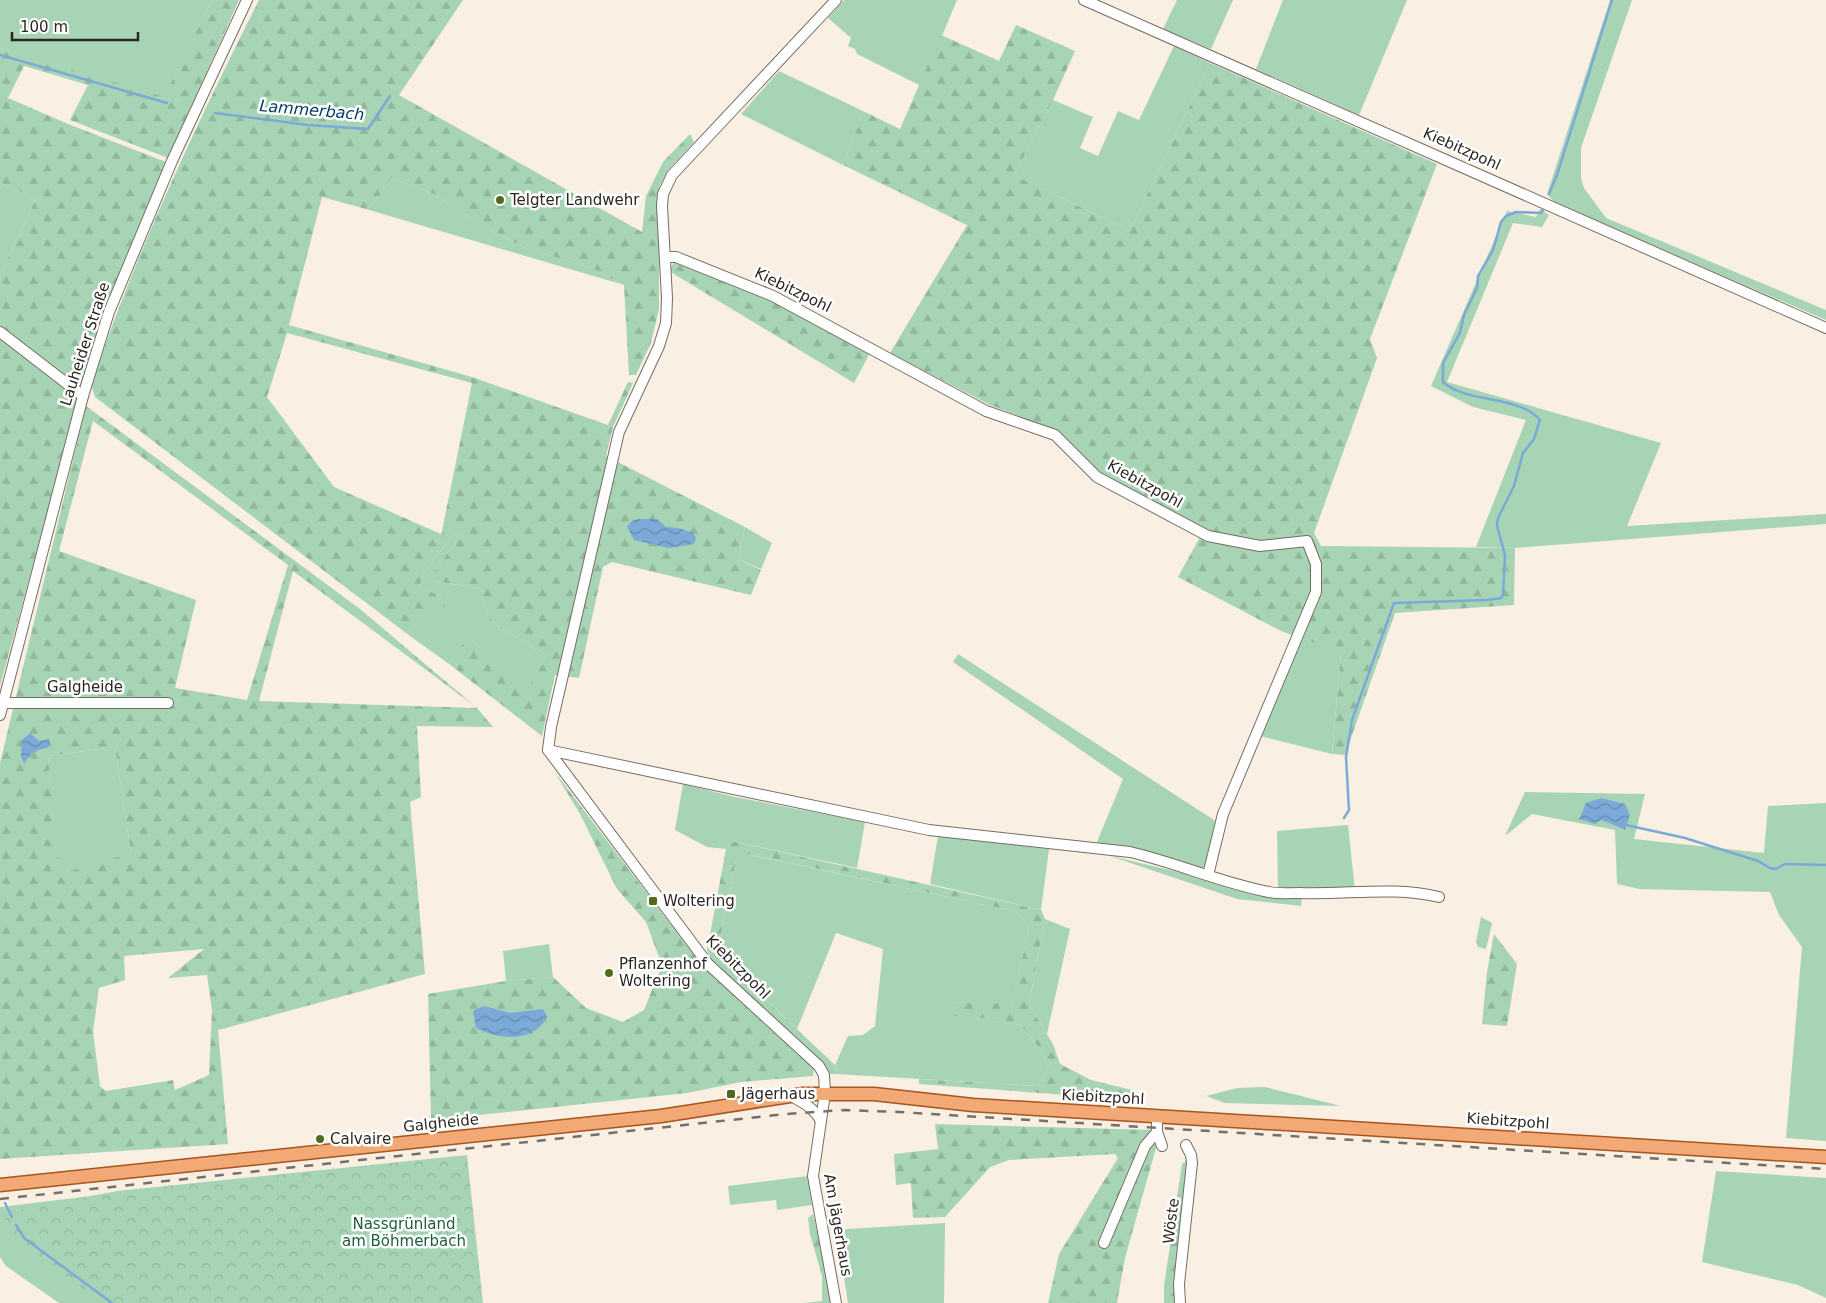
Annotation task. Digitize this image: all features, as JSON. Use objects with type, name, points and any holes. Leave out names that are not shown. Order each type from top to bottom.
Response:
[{"type":"main road","name":"Galgheide","points":[[0,1185],[651,1117],[791,1096],[824,1093]]},
{"type":"main road","name":"Kiebitzpohl","points":[[824,1093],[874,1094],[973,1105],[1826,1157]]},
{"type":"street","name":"Lauheider Straße","points":[[0,715],[83,396],[109,312],[199,101],[247,0]]},
{"type":"street","points":[[836,0],[672,175],[667,184],[663,200],[668,298],[666,323],[659,346],[619,432],[553,717],[548,750],[929,830],[1110,849],[1160,859],[1208,875],[1270,892],[1332,894],[1398,891],[1419,892],[1439,897]]},
{"type":"street","name":"Kiebitzpohl","points":[[1084,0],[1826,328]]},
{"type":"street","name":"Kiebitzpohl","points":[[665,257],[676,256],[773,296],[986,411],[1055,435],[1097,477],[1208,536],[1260,546],[1307,541],[1316,564],[1316,592],[1223,814],[1208,875]]},
{"type":"street","points":[[0,332],[83,396]]},
{"type":"street","name":"Galgheide","points":[[2,703],[168,703]]},
{"type":"street","name":"Kiebitzpohl","points":[[548,750],[708,964],[819,1066],[824,1075],[824,1093]]},
{"type":"street","name":"Am Jägerhaus","points":[[824,1093],[813,1176],[836,1303]]},
{"type":"street","points":[[791,1096],[816,1111],[821,1121]]},
{"type":"street","points":[[1157,1116],[1157,1132],[1162,1146]]},
{"type":"street","points":[[1104,1243],[1145,1146],[1157,1132]]},
{"type":"street","name":"Wöste","points":[[1180,1303],[1179,1284],[1192,1163],[1191,1155],[1186,1145]]},
{"type":"green space","points":[[0,0],[212,0],[164,98],[0,49]]},
{"type":"green space","points":[[212,0],[239,0],[168,158],[70,120],[88,85],[24,66],[8,98],[68,124],[166,162],[104,310],[80,390],[0,329],[0,275],[36,199],[0,183],[0,49],[164,97]]},
{"type":"green space","points":[[259,0],[463,0],[399,95],[642,232],[646,196],[663,162],[690,134],[694,142],[668,170],[659,187],[659,309],[651,343],[636,375],[629,375],[624,285],[593,269],[523,247],[485,227],[434,194],[391,178],[381,194],[366,209],[322,197],[289,325],[472,377],[608,425],[628,382],[633,383],[613,427],[606,456],[745,527],[738,559],[761,570],[751,595],[612,562],[603,567],[579,678],[555,675],[542,736],[449,664],[468,637],[528,689],[546,655],[490,621],[481,589],[436,581],[432,578],[435,570],[460,536],[443,526],[472,383],[287,333],[267,397],[334,487],[441,534],[442,531],[451,538],[423,574],[420,587],[440,596],[445,606],[406,633],[95,397],[91,385],[127,286],[212,94]]},
{"type":"green space","points":[[844,0],[957,0],[921,86],[857,54],[855,49],[848,46],[851,38],[828,18]]},
{"type":"green space","points":[[1177,0],[1233,0],[1211,49],[1163,29]]},
{"type":"green space","points":[[1283,0],[1407,0],[1359,115],[1256,69]]},
{"type":"green space","points":[[1610,0],[1632,0],[1581,148],[1581,179],[1584,188],[1606,218],[1826,310],[1826,320],[1555,203],[1547,194]]},
{"type":"green space","points":[[1016,25],[1075,51],[1053,100],[1014,175],[1130,231],[1210,63],[1437,164],[1370,339],[1377,358],[1314,533],[1321,546],[1515,548],[1514,605],[1395,613],[1345,755],[1332,754],[1341,652],[1281,631],[1178,577],[1205,528],[1102,474],[1059,431],[990,405],[890,353],[967,225],[843,165],[863,111],[900,129],[941,35],[999,61]]},
{"type":"green space","points":[[1174,46],[1210,63],[1130,231],[1014,175],[1053,100],[1093,117],[1080,148],[1098,156],[1118,111],[1139,120]]},
{"type":"green space","points":[[779,71],[863,111],[843,165],[741,114]]},
{"type":"green space","points":[[391,178],[434,194],[485,227],[523,247],[593,269],[624,285],[366,209],[381,194]]},
{"type":"green space","points":[[0,183],[36,199],[0,275]]},
{"type":"green space","points":[[1540,209],[1549,215],[1542,227],[1513,223],[1447,382],[1661,443],[1627,526],[1826,514],[1826,524],[1515,548],[1476,547],[1526,420],[1473,407],[1431,386],[1507,211],[1536,217]]},
{"type":"green space","points":[[674,262],[775,303],[870,353],[854,383],[669,271]]},
{"type":"green space","points":[[0,339],[79,395],[0,686]]},
{"type":"green space","points":[[86,406],[360,609],[475,706],[293,571],[259,701],[476,707],[493,727],[417,726],[421,797],[410,802],[425,974],[218,1030],[228,1144],[0,1159],[0,763]],"holes":[[[93,421],[288,565],[247,700],[175,688],[196,600],[59,551]],[[115,747],[131,853],[60,874],[48,756]],[[204,949],[168,978],[207,975],[212,1010],[209,1075],[175,1090],[173,1080],[106,1091],[100,1086],[93,1032],[99,988],[125,980],[124,956]]]},
{"type":"green space","points":[[443,526],[460,536],[435,570],[436,581],[481,589],[490,621],[546,655],[528,690],[469,638],[449,664],[406,633],[444,606],[440,596],[420,587],[423,574],[451,538],[442,531]]},
{"type":"green space","points":[[745,527],[772,543],[761,569],[738,559]]},
{"type":"green space","points":[[1302,637],[1341,652],[1332,754],[1260,736]]},
{"type":"green space","points":[[958,654],[1214,820],[1216,832],[1207,865],[1200,869],[1157,854],[1097,842],[1123,779],[953,662]]},
{"type":"green space","points":[[115,747],[131,853],[59,875],[48,756]]},
{"type":"green space","points":[[554,771],[703,967],[814,1069],[813,1076],[741,1082],[687,1093],[431,1120],[428,994],[506,981],[553,977],[586,1008],[623,1022],[644,1010],[662,965],[646,922],[617,889],[580,814]]},
{"type":"green space","points":[[683,784],[735,797],[865,822],[857,868],[732,841],[726,849],[707,847],[675,830]]},
{"type":"green space","points":[[1525,792],[1645,794],[1634,839],[1764,853],[1768,806],[1826,803],[1826,1141],[1786,1138],[1802,947],[1779,915],[1770,892],[1639,889],[1617,884],[1615,830],[1532,814],[1505,836]],"holes":[[[1630,815],[1624,830],[1601,820]]]},
{"type":"green space","points":[[1348,825],[1355,891],[1278,890],[1277,831]]},
{"type":"green space","points":[[938,836],[1049,849],[1041,910],[930,884]]},
{"type":"green space","points":[[732,841],[1041,910],[1045,919],[1029,1005],[1053,1044],[1060,1064],[1091,1080],[1132,1090],[1134,1100],[919,1084],[919,1079],[1037,1086],[1051,1064],[1022,1026],[999,1019],[953,1016],[954,1002],[1012,1004],[1029,928],[1018,912],[748,854],[736,861],[717,954],[835,1065],[836,1074],[829,1074],[826,1066],[713,961],[707,951],[726,849]]},
{"type":"green space","points":[[747,854],[1018,912],[1029,928],[1012,1005],[955,1002],[954,1015],[999,1019],[1022,1026],[1051,1064],[1037,1086],[836,1074],[835,1065],[848,1036],[863,1035],[875,1026],[883,949],[836,933],[797,1029],[717,954],[736,861]]},
{"type":"green space","points":[[1107,855],[1240,887],[1302,897],[1301,906],[1237,899]]},
{"type":"green space","points":[[1481,917],[1492,923],[1486,949],[1478,947],[1476,942]]},
{"type":"green space","points":[[1045,919],[1070,929],[1047,1034],[1029,1005]]},
{"type":"green space","points":[[1494,934],[1517,964],[1507,1026],[1482,1024],[1487,972]]},
{"type":"green space","points":[[549,944],[553,977],[506,981],[503,951]]},
{"type":"green space","points":[[1265,1087],[1341,1106],[1225,1103],[1206,1096],[1237,1088]]},
{"type":"green space","points":[[935,1124],[1153,1130],[1156,1148],[1125,1258],[1117,1303],[1048,1303],[1059,1254],[1118,1158],[1115,1154],[1009,1160],[990,1167],[945,1217],[913,1218],[911,1183],[896,1185],[894,1154],[938,1149]]},
{"type":"green space","name":"Nassgrünland am Böhmerbach","points":[[467,1155],[483,1303],[103,1303],[22,1243],[11,1231],[3,1213],[117,1191]]},
{"type":"green space","points":[[1188,1160],[1177,1303],[1164,1303],[1164,1286],[1182,1164]]},
{"type":"green space","points":[[1716,1171],[1826,1178],[1826,1298],[1798,1285],[1702,1262]]},
{"type":"green space","points":[[808,1176],[812,1205],[777,1210],[776,1200],[730,1205],[728,1186]]},
{"type":"green space","points":[[108,1194],[292,1303],[59,1303],[6,1266],[0,1257],[0,1207]]},
{"type":"green space","points":[[813,1214],[826,1269],[830,1303],[804,1303],[822,1301],[822,1276],[810,1234],[808,1218]]},
{"type":"green space","points":[[945,1223],[944,1303],[848,1303],[837,1232],[848,1229]]},
{"type":"water","points":[[637,519],[657,519],[666,527],[679,528],[693,533],[696,538],[694,544],[668,548],[634,540],[627,526]]},
{"type":"water","points":[[30,733],[39,741],[49,739],[50,744],[47,748],[34,753],[24,764],[21,756],[22,740]]},
{"type":"water","points":[[1601,798],[1625,804],[1630,815],[1625,830],[1601,820],[1595,824],[1579,819],[1586,803]]},
{"type":"water","points":[[484,1006],[510,1013],[543,1009],[547,1017],[534,1031],[525,1035],[505,1037],[476,1028],[473,1011]]},
{"type":"waterway","points":[[1549,194],[1557,175],[1612,0]]},
{"type":"waterway","name":"Lammerbach","points":[[0,55],[167,103]]},
{"type":"waterway","name":"Lammerbach","points":[[215,113],[308,125],[368,129],[390,96]]},
{"type":"waterway","points":[[1344,818],[1349,810],[1346,757],[1352,720],[1394,603],[1488,600],[1501,598],[1503,595],[1505,555],[1497,526],[1498,518],[1514,486],[1523,453],[1534,439],[1540,420],[1519,406],[1465,394],[1453,389],[1443,382],[1443,363],[1460,333],[1464,315],[1477,288],[1478,276],[1493,250],[1501,222],[1506,216],[1516,212],[1541,213],[1544,208]]},
{"type":"waterway","points":[[1626,825],[1685,838],[1758,861],[1770,868],[1776,869],[1785,864],[1826,865]]},
{"type":"waterway","points":[[5,1203],[12,1217]]},
{"type":"waterway","points":[[16,1225],[24,1238],[112,1303]]},
{"type":"railway","points":[[0,1199],[786,1114],[844,1110],[1826,1169]]},
{"type":"place","name":"Telgter Landwehr","points":[[500,200]]},
{"type":"place","name":"Woltering","points":[[653,901]]},
{"type":"place","name":"Pflanzenhof Woltering","points":[[609,973]]},
{"type":"place","name":"Jägerhaus","points":[[731,1094]]},
{"type":"place","name":"Calvaire","points":[[320,1139]]}]
